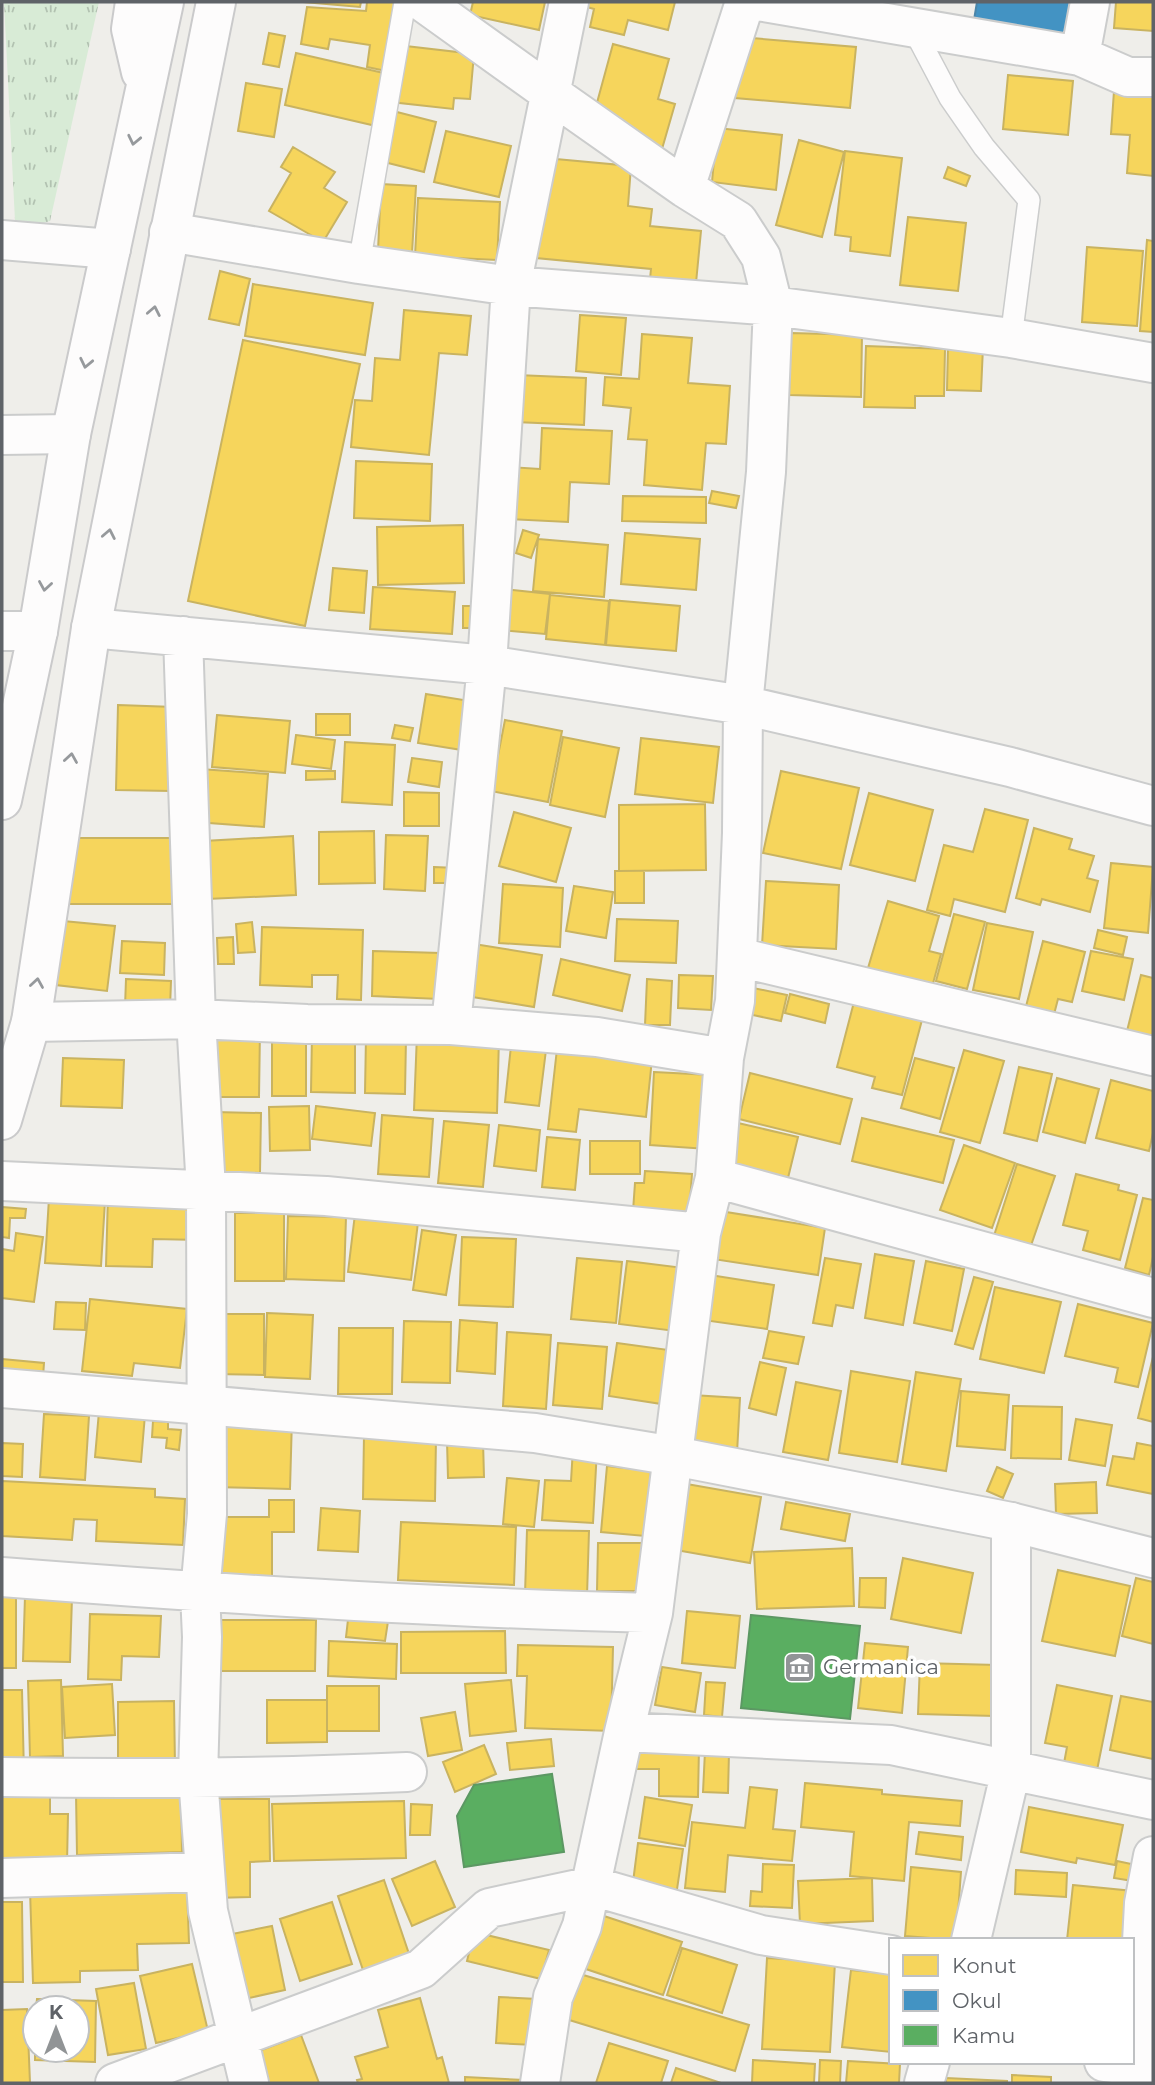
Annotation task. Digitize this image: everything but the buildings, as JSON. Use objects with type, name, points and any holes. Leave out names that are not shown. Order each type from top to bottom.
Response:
[{"type":"street","points":[[135,2],[131,29],[145,90]]},
{"type":"street","points":[[2,800],[20,631],[71,434],[164,2]]},
{"type":"street","points":[[2,1120],[32,1022],[91,628],[216,2]]},
{"type":"street","points":[[197,88],[237,13],[240,2]]},
{"type":"street","points":[[423,2],[685,188],[738,221],[761,257],[773,306],[766,471],[743,705],[738,957],[735,1000],[724,1058],[715,1178],[701,1233],[653,1613],[582,1926],[553,1997],[540,2083]]},
{"type":"street","points":[[452,1025],[487,665],[511,286],[569,2]]},
{"type":"street","points":[[685,188],[745,2]]},
{"type":"street","points":[[764,2],[1080,55],[1128,77],[1153,77]]},
{"type":"street","points":[[1080,55],[1090,2]]},
{"type":"street","points":[[169,232],[511,286],[773,306],[1011,338],[1153,363]]},
{"type":"street","points":[[2,240],[111,249]]},
{"type":"street","points":[[2,435],[71,434]]},
{"type":"street","points":[[91,628],[487,665],[743,705],[1010,767],[1153,806]]},
{"type":"street","points":[[183,636],[196,1019],[206,1189],[206,1514],[200,1593],[202,1637],[198,1777],[208,1911],[248,2083]]},
{"type":"street","points":[[738,957],[1153,1056]]},
{"type":"street","points":[[32,1022],[196,1019],[307,1024],[452,1025],[597,1037],[724,1058]]},
{"type":"street","points":[[715,1178],[1153,1298]]},
{"type":"street","points":[[2,1181],[340,1197],[701,1233]]},
{"type":"street","points":[[2,1388],[535,1433],[674,1455],[1011,1522],[1153,1558]]},
{"type":"street","points":[[971,1938],[1011,1770],[1011,1522]]},
{"type":"street","points":[[2,1577],[200,1593],[495,1609],[653,1613]]},
{"type":"street","points":[[624,1732],[891,1745],[1153,1800]]},
{"type":"street","points":[[2,1777],[282,1777],[407,1772]]},
{"type":"street","points":[[1112,2064],[1148,2073],[1140,1981],[1144,1903],[1153,1856]]},
{"type":"street","points":[[2,1878],[205,1871]]},
{"type":"street","points":[[115,2083],[421,1969],[489,1908],[592,1886],[761,1935],[889,1955]]},
{"type":"street","points":[[924,2083],[929,2064]]},
{"type":"lane","points":[[359,264],[405,2]]},
{"type":"lane","points":[[913,29],[950,98],[984,147],[1029,200],[1011,338]]},
{"type":"green space","points":[[4,2],[99,2],[50,221],[30,227],[15,221]]},
{"type":"place","name":"Germanica","points":[[800,1667]]}]
